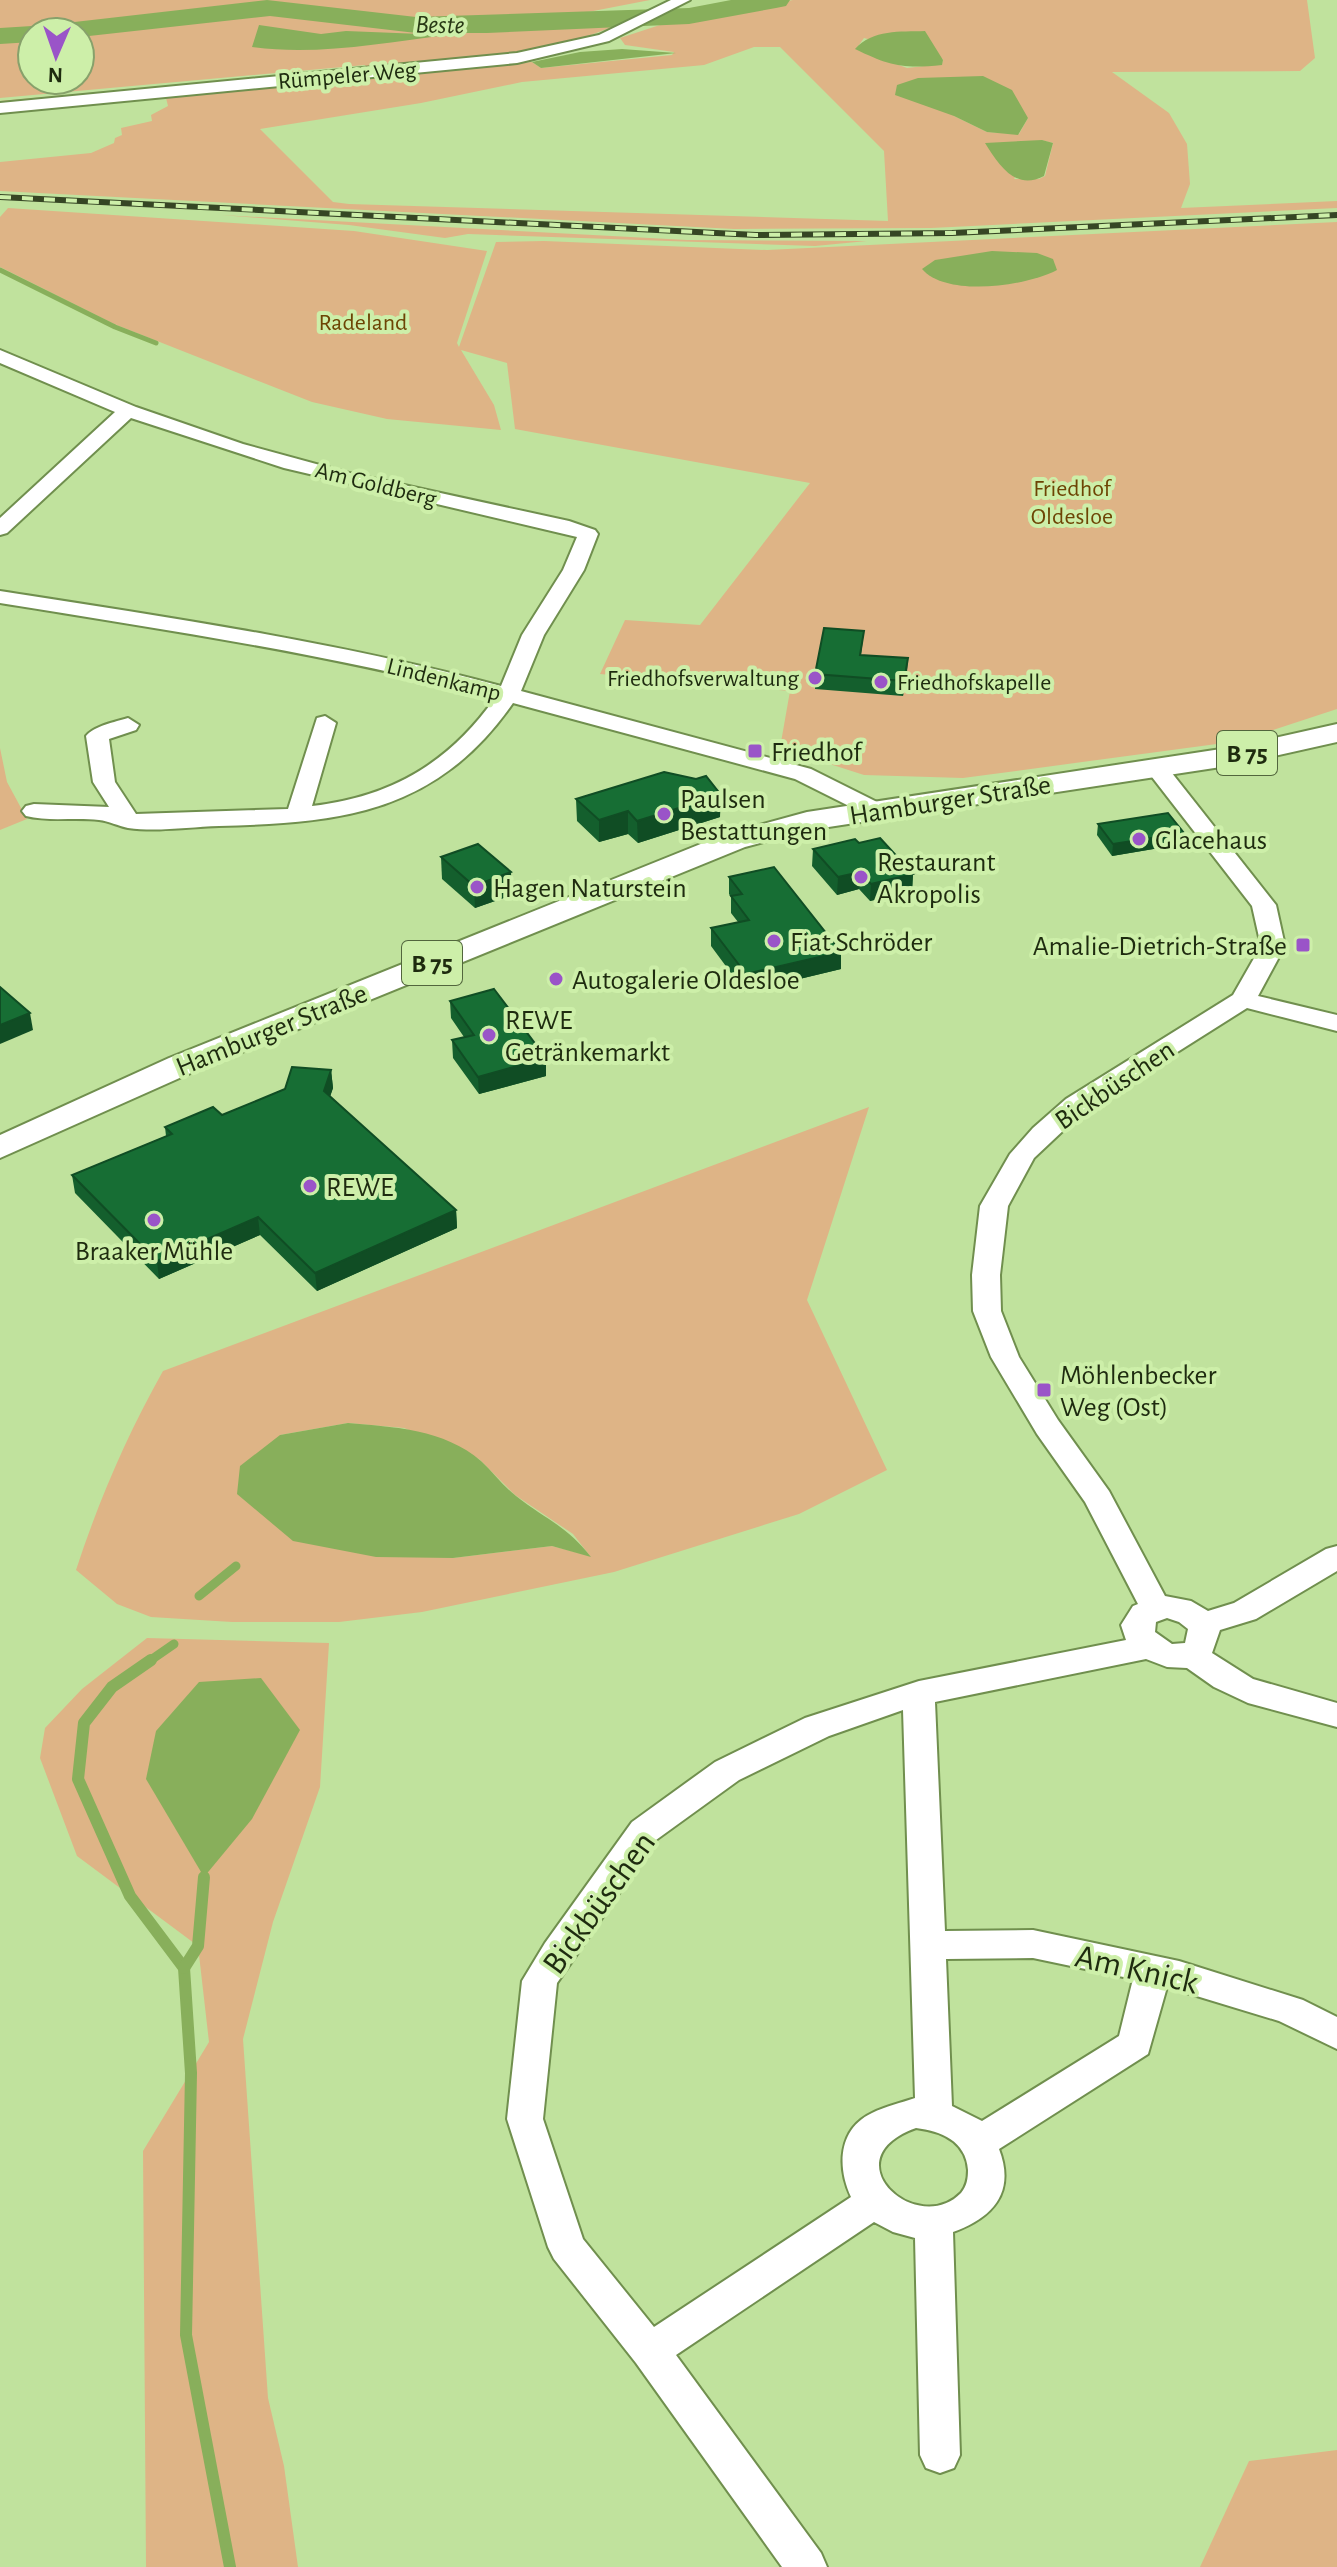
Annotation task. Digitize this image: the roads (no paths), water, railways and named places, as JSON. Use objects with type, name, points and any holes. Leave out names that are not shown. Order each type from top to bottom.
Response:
[{"type":"main road","name":"Hamburger Straße","points":[[0,1148],[181,1065],[678,861],[734,841],[807,821],[1234,756],[1337,733]]},
{"type":"street","name":"Rümpeler Weg","points":[[0,108],[517,58],[585,44],[616,33],[683,0]]},
{"type":"street","name":"Am Goldberg","points":[[0,356],[128,411],[306,467],[569,527],[588,534],[584,551],[547,609],[508,695]]},
{"type":"street","points":[[0,529],[128,411]]},
{"type":"street","name":"Lindenkamp","points":[[0,597],[272,640],[425,672],[803,774],[875,810]]},
{"type":"street","points":[[34,811],[103,813],[129,821],[298,814],[343,808],[387,797],[423,780],[448,763],[508,695]]},
{"type":"street","points":[[298,814],[325,723]]},
{"type":"street","points":[[128,725],[97,736],[104,782],[129,821]]},
{"type":"street","name":"Bickbüschen","points":[[1156,768],[1264,905],[1273,946],[1243,1000],[1075,1105],[1023,1154],[994,1206],[986,1275],[987,1311],[1005,1357],[1047,1427],[1098,1498],[1156,1608]]},
{"type":"street","points":[[1243,1000],[1337,1023]]},
{"type":"street","points":[[1196,1639],[1337,1557]]},
{"type":"street","points":[[1147,1647],[1137,1633],[1141,1618],[1156,1608],[1188,1612],[1211,1672],[1245,1691],[1337,1715]]},
{"type":"street","name":"Bickbüschen","points":[[806,2567],[650,2351],[567,2247],[525,2119],[540,1981],[644,1831],[727,1771],[817,1727],[919,1693],[1147,1647],[1169,1656],[1196,1639]]},
{"type":"street","points":[[919,1693],[934,2115]]},
{"type":"street","name":"Am Knick","points":[[928,1945],[1033,1944],[1179,1975],[1290,2010],[1337,2034]]},
{"type":"street","points":[[978,2143],[1135,2044],[1153,1971]]},
{"type":"street","points":[[908,2115],[934,2115],[967,2130],[978,2143],[986,2160],[987,2177],[982,2194],[970,2208],[954,2218],[934,2223],[912,2222],[891,2215],[874,2202],[859,2174],[858,2158],[863,2144],[885,2122],[908,2115]]},
{"type":"street","points":[[650,2351],[874,2202]]},
{"type":"street","points":[[934,2223],[940,2455]]},
{"type":"waterway","name":"Beste","points":[[96,27],[270,8],[416,25],[487,25],[689,16],[776,0]]},
{"type":"waterway","name":"Beste","points":[[0,36],[16,35]]},
{"type":"waterway","points":[[0,270],[115,327],[156,343]]},
{"type":"waterway","points":[[199,1596],[236,1566]]},
{"type":"waterway","points":[[148,1662],[174,1644]]},
{"type":"waterway","points":[[151,1660],[112,1687],[84,1723],[78,1779],[130,1896],[184,1968]]},
{"type":"waterway","points":[[184,1968],[198,1946],[204,1877]]},
{"type":"waterway","points":[[184,1968],[191,2073],[186,2335],[230,2567]]},
{"type":"railway","points":[[0,197],[756,235],[952,233],[1337,215]]},
{"type":"place","name":"Friedhofsverwaltung","points":[[815,678]]},
{"type":"place","name":"Friedhofskapelle","points":[[881,682]]},
{"type":"place","name":"Friedhof","points":[[755,751]]},
{"type":"place","name":"Paulsen Bestattungen","points":[[664,814]]},
{"type":"place","name":"Glacehaus","points":[[1139,839]]},
{"type":"place","name":"Restaurant Akropolis","points":[[861,877]]},
{"type":"place","name":"Hagen Naturstein","points":[[477,887]]},
{"type":"place","name":"Fiat Schröder","points":[[774,941]]},
{"type":"place","name":"Amalie-Dietrich-Straße","points":[[1303,945]]},
{"type":"place","name":"Autogalerie Oldesloe","points":[[556,979]]},
{"type":"place","name":"REWE Getränkemarkt","points":[[489,1035]]},
{"type":"place","name":"REWE","points":[[310,1186]]},
{"type":"place","name":"Braaker Mühle","points":[[154,1220]]},
{"type":"place","name":"Möhlenbecker Weg (Ost)","points":[[1044,1390]]},
{"type":"park label","name":"Radeland","points":[[363,322]]},
{"type":"park label","name":"Friedhof Oldesloe","points":[[1072,502]]}]
